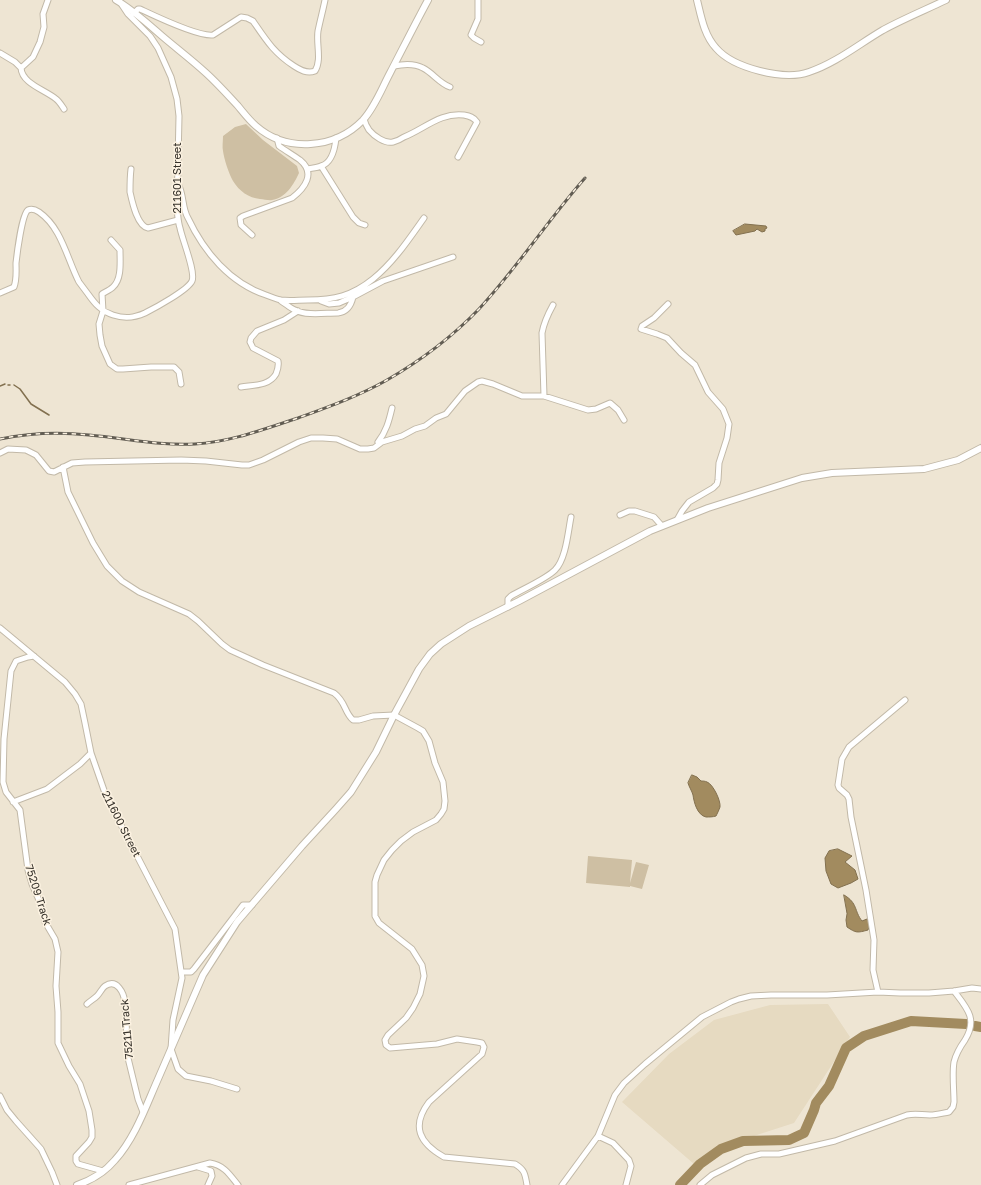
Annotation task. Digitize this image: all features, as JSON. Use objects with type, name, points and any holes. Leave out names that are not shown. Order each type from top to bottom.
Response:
[{"type":"street","points":[[21,68],[33,56],[40,42],[44,27],[43,14],[48,0]]},
{"type":"street","points":[[134,13],[140,9],[159,18],[208,36],[213,35],[241,17],[247,18],[253,21],[276,54],[301,70],[310,72],[314,71],[317,66],[319,53],[318,32],[325,0]]},
{"type":"street","points":[[119,1],[204,71],[225,91],[256,126],[267,134],[285,142],[302,145],[328,142],[353,129],[364,119],[371,109],[428,0]]},
{"type":"street","points":[[478,0],[478,19],[471,35],[481,42]]},
{"type":"street","points":[[696,0],[708,37],[715,47],[723,54],[735,62],[751,68],[768,72],[799,75],[827,64],[884,29],[946,0]]},
{"type":"street","name":"211601 Street","points":[[0,293],[14,286],[16,282],[16,261],[24,217],[27,211],[32,209],[37,210],[45,216],[57,231],[80,282],[93,301],[103,311],[115,316],[126,318],[135,317],[170,298],[190,284],[193,277],[178,220],[179,116],[177,98],[171,77],[158,48],[150,36],[128,14],[119,1]]},
{"type":"street","points":[[0,53],[15,62],[21,68],[22,74],[33,85],[57,100],[64,109]]},
{"type":"street","points":[[394,66],[406,64],[416,65],[423,68],[450,87]]},
{"type":"street","points":[[364,119],[369,130],[373,134],[386,142],[393,142],[441,118],[455,114],[469,116],[477,122],[458,157]]},
{"type":"street","points":[[252,235],[241,225],[240,218],[292,198],[305,184],[309,174],[301,161],[279,146],[277,138]]},
{"type":"street","points":[[307,169],[326,164],[335,148],[336,138]]},
{"type":"street","points":[[321,166],[353,217],[359,223],[365,225]]},
{"type":"street","points":[[131,169],[130,186],[132,202],[138,220],[142,226],[148,228],[178,220]]},
{"type":"street","points":[[178,183],[187,217],[214,259],[239,282],[250,289],[280,300],[294,310],[317,314],[341,313],[350,306],[353,297]]},
{"type":"street","points":[[280,300],[317,300],[340,297],[354,291],[372,279],[390,262],[424,218]]},
{"type":"street","points":[[111,240],[120,250],[119,274],[114,287],[102,294],[103,311],[99,324],[102,346],[110,364],[113,367],[122,370],[151,366],[174,366],[179,372],[181,384]]},
{"type":"street","points":[[317,300],[325,303],[339,303],[383,281],[453,258]]},
{"type":"street","points":[[668,304],[654,318],[642,326],[641,329],[667,338],[681,353],[696,365],[708,392],[723,409],[729,424],[728,438],[719,463],[718,480],[716,484],[713,488],[689,502],[677,520]]},
{"type":"street","points":[[544,396],[542,333],[547,316],[553,305]]},
{"type":"street","points":[[241,387],[266,383],[272,378],[278,368],[278,361],[253,348],[250,342],[251,338],[257,331],[284,320],[298,311]]},
{"type":"street","points":[[0,453],[8,449],[26,450],[36,455],[49,471],[57,472],[63,467],[72,463],[85,462],[181,460],[249,465],[263,460],[299,442],[312,438],[336,440],[360,449],[374,448],[382,442],[402,436],[415,429],[425,426],[436,418],[446,414],[465,391],[482,381],[522,396],[544,396],[588,410],[596,409],[610,403],[618,410],[624,420]]},
{"type":"street","points":[[374,448],[386,430],[392,408]]},
{"type":"street","points":[[77,1185],[89,1181],[103,1171],[116,1159],[124,1148],[143,1112],[203,975],[237,922],[302,846],[351,792],[376,752],[419,668],[430,654],[441,644],[453,636],[650,531],[708,508],[802,478],[832,473],[924,469],[958,460],[981,448]]},
{"type":"street","points":[[63,467],[68,492],[93,543],[108,566],[122,581],[138,592],[189,614],[230,650],[263,665],[334,693],[343,702],[352,720],[359,720],[373,716],[394,715],[426,734],[442,782],[445,801],[444,809],[436,820],[413,832],[392,850],[384,860],[375,882],[375,916],[379,923],[412,949],[418,956],[422,965],[424,976],[420,994],[413,1008],[406,1018],[388,1035],[385,1040],[386,1044],[390,1048],[437,1044],[457,1039],[482,1043],[484,1047],[482,1054],[429,1102],[422,1111],[419,1128],[421,1134],[434,1151],[444,1156],[515,1164],[522,1168],[526,1175],[527,1185]]},
{"type":"street","points":[[620,515],[629,511],[635,511],[654,517],[662,526]]},
{"type":"street","points":[[508,607],[508,599],[511,596],[551,573],[559,564],[564,552],[571,517]]},
{"type":"street","name":"211600 Street","points":[[0,628],[64,682],[75,694],[82,710],[91,753],[106,796],[175,929],[182,972],[181,986],[173,1020],[171,1049]]},
{"type":"street","name":"75209 Track","points":[[34,656],[16,661],[11,671],[4,739],[3,782],[6,792],[17,806],[21,816],[26,860],[32,884],[42,907],[45,922],[55,939],[58,952],[56,986],[58,1043],[80,1084],[89,1111],[92,1137],[76,1156],[76,1161],[78,1164],[103,1171]]},
{"type":"street","points":[[878,992],[873,970],[874,940],[849,799],[838,785],[842,759],[849,747],[905,700]]},
{"type":"street","points":[[13,802],[47,789],[80,764],[91,753]]},
{"type":"street","points":[[182,972],[191,972],[243,905],[252,904]]},
{"type":"street","name":"75211 Track","points":[[87,1004],[98,996],[104,986],[110,984],[118,986],[124,994],[128,1058],[138,1099],[143,1112]]},
{"type":"street","points":[[562,1185],[598,1136],[615,1095],[624,1083],[702,1017],[731,1002],[751,996],[834,995],[878,992],[900,993],[954,991],[981,988]]},
{"type":"street","points":[[700,1185],[712,1175],[746,1158],[761,1154],[779,1154],[835,1141],[916,1113],[930,1115],[950,1112],[954,1102],[954,1063],[958,1050],[968,1035],[971,1022],[970,1014],[954,991]]},
{"type":"street","points":[[171,1049],[178,1069],[182,1074],[237,1089]]},
{"type":"street","points":[[0,1096],[7,1110],[41,1149],[57,1185]]},
{"type":"street","points":[[598,1136],[613,1143],[629,1160],[631,1166],[626,1185]]},
{"type":"street","points":[[128,1185],[210,1163],[219,1165],[227,1170],[238,1185]]},
{"type":"street","points":[[196,1167],[211,1171],[212,1176],[208,1185]]},
{"type":"shaded area","points":[[246,124],[263,140],[297,166],[299,173],[295,182],[289,190],[277,199],[268,200],[248,196],[238,188],[230,174],[224,154],[223,136],[235,127]]},
{"type":"shaded area","points":[[745,224],[766,226],[767,228],[762,232],[757,229],[755,231],[736,235],[733,231]]},
{"type":"shaded area","points":[[692,775],[701,781],[706,781],[714,789],[720,804],[716,816],[706,817],[698,811],[688,783]]},
{"type":"shaded area","points":[[838,849],[852,856],[845,862],[855,870],[858,879],[838,888],[831,884],[826,871],[825,858],[829,851]]},
{"type":"shaded area","points":[[588,856],[632,860],[630,883],[636,862],[649,865],[642,889],[630,886],[586,883]]},
{"type":"shaded area","points":[[844,895],[852,901],[862,921],[867,919],[870,924],[868,930],[857,932],[847,927],[847,914]]},
{"type":"shaded area","points":[[828,1004],[850,1037],[794,1123],[732,1143],[694,1164],[622,1102],[669,1054],[714,1020],[770,1005]]},
{"type":"waterway","points":[[0,386],[5,384]]},
{"type":"waterway","points":[[14,385],[20,389],[31,404],[49,415]]},
{"type":"waterway","points":[[680,1185],[700,1164],[721,1149],[743,1141],[789,1140],[804,1133],[816,1103],[829,1086],[846,1048],[864,1036],[911,1021],[966,1024]]},
{"type":"waterway","points":[[975,1026],[981,1027]]},
{"type":"railway","points":[[0,439],[33,434],[78,434],[168,444],[208,443],[260,431],[354,396],[376,386],[412,365],[447,339],[469,319],[493,293],[585,178]]}]
